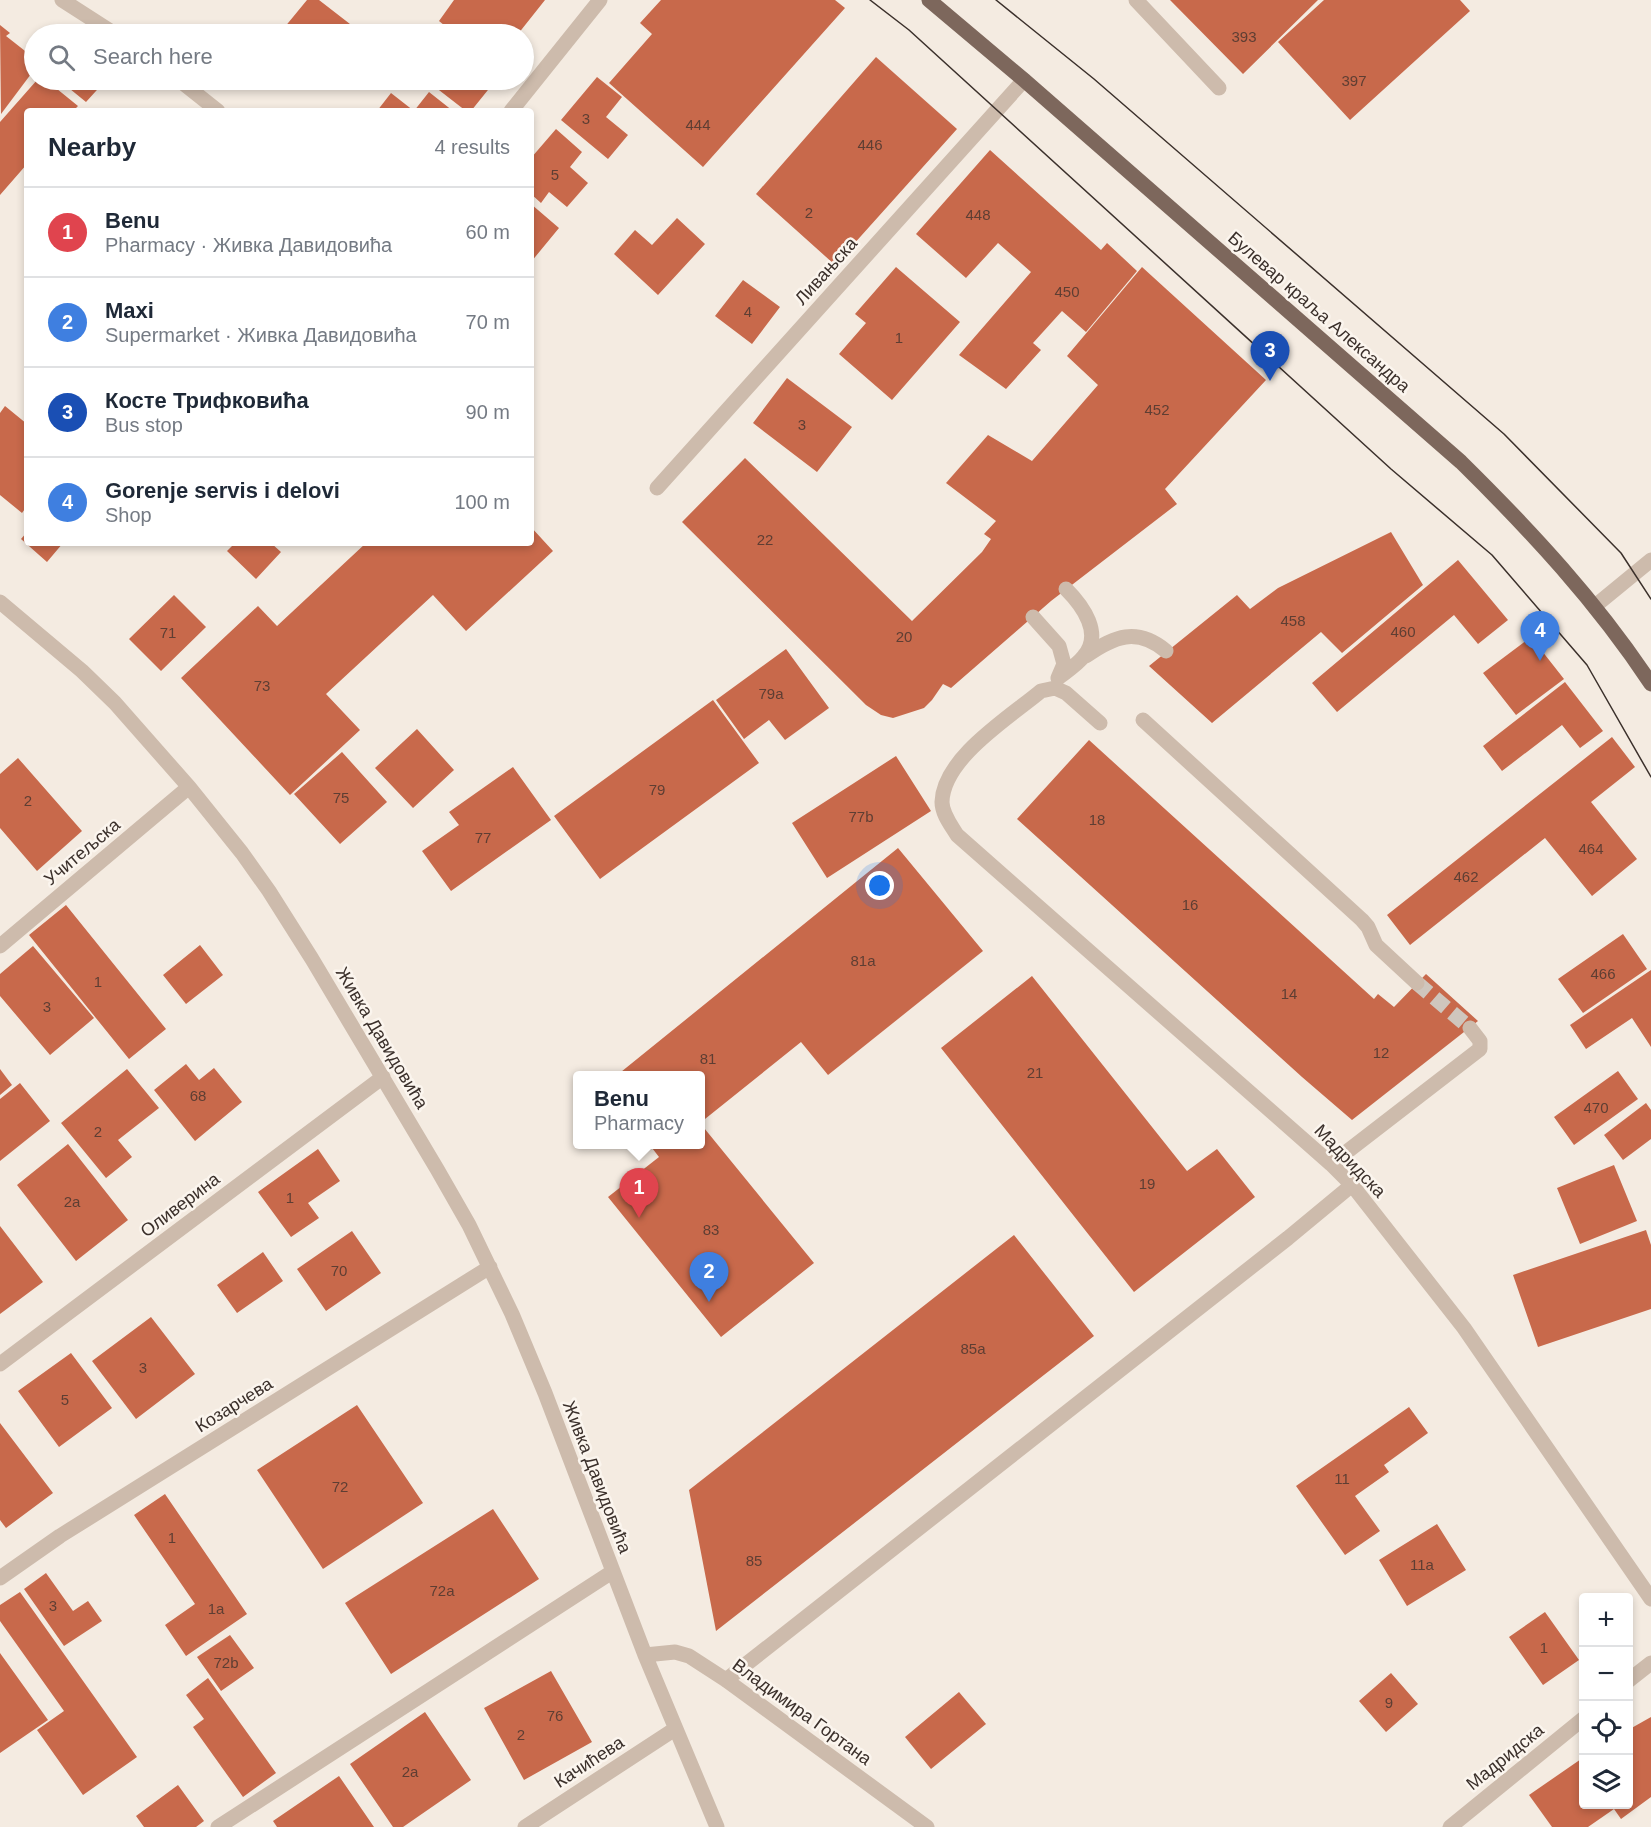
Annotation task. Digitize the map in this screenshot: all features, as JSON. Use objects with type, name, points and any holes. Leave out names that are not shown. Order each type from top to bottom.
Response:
[{"type":"main road","name":"Булевар краља Александра","points":[[929,0],[1024,80],[1461,462],[1522,523],[1595,606],[1624,642],[1651,684]]},
{"type":"street","points":[[62,0],[99,24]]},
{"type":"street","points":[[534,82],[600,0]]},
{"type":"street","points":[[1136,0],[1219,88]]},
{"type":"street","name":"Ливањска","points":[[657,488],[1024,80]]},
{"type":"street","points":[[192,90],[214,108]]},
{"type":"street","points":[[513,108],[528,90]]},
{"type":"street","points":[[1595,606],[1651,560]]},
{"type":"street","points":[[1066,589],[1083,610],[1094,635],[1089,650],[1083,658]]},
{"type":"street","name":"Живка Давидовића","points":[[0,602],[82,671],[106,695],[189,788],[242,853],[269,891],[437,1169],[490,1267],[512,1314],[545,1393],[645,1655],[717,1827]]},
{"type":"street","points":[[1033,617],[1059,646],[1064,664],[1058,678]]},
{"type":"street","points":[[1041,691],[1083,658],[1108,642],[1127,637],[1144,637],[1166,651]]},
{"type":"street","points":[[1041,691],[1055,688],[1066,693],[1100,723]]},
{"type":"street","name":"Мадридска","points":[[1041,691],[972,747],[946,779],[942,803],[946,818],[957,835],[1352,1185],[1464,1328],[1651,1599]]},
{"type":"street","points":[[1143,720],[1362,920],[1368,927],[1376,945],[1417,983]]},
{"type":"street","name":"Учитељска","points":[[0,946],[189,788]]},
{"type":"street","points":[[1331,1164],[1480,1049],[1480,1041],[1470,1028]]},
{"type":"street","name":"Оливерина","points":[[0,1364],[383,1077]]},
{"type":"street","points":[[726,1680],[1288,1238],[1352,1185]]},
{"type":"street","name":"Козарчева","points":[[0,1578],[60,1536],[490,1267]]},
{"type":"street","name":"Живка Давидовића","points":[[218,1827],[612,1572]]},
{"type":"street","name":"Владимира Гортана","points":[[645,1655],[675,1652],[689,1656],[726,1680],[927,1827]]},
{"type":"street","points":[[1633,1678],[1651,1662]]},
{"type":"street","name":"Мадридска","points":[[1450,1827],[1579,1722]]},
{"type":"street","name":"Качићева","points":[[525,1827],[675,1729]]},
{"type":"building","points":[[307,0],[319,0],[350,24],[287,24]]},
{"type":"building","points":[[454,0],[545,0],[526,24],[443,24],[439,21]]},
{"type":"building","points":[[661,0],[835,0],[845,8],[703,167],[609,83],[652,34],[640,23]]},
{"type":"building","points":[[1170,0],[1318,0],[1243,74]]},
{"type":"building","points":[[1324,0],[1460,0],[1470,11],[1350,120],[1278,42]]},
{"type":"building","points":[[0,25],[10,33],[6,36],[24,50],[24,83],[1,114]]},
{"type":"building","points":[[876,57],[957,129],[835,265],[756,194]]},
{"type":"building","points":[[597,77],[622,97],[606,117],[628,135],[608,159],[561,120]]},
{"type":"building","points":[[28,90],[58,90],[78,106],[76,108],[24,108],[24,167],[0,195],[0,122]]},
{"type":"building","points":[[71,90],[97,90],[86,102]]},
{"type":"building","points":[[439,90],[488,90],[473,108],[462,108]]},
{"type":"building","points":[[429,92],[449,108],[416,108]]},
{"type":"building","points":[[391,93],[410,108],[379,108]]},
{"type":"building","points":[[556,129],[582,152],[570,167],[588,183],[567,207],[549,192],[541,203],[534,197],[534,155]]},
{"type":"building","points":[[990,150],[1101,250],[1107,243],[1137,271],[1086,332],[1062,311],[1033,343],[1041,350],[1006,389],[959,355],[1031,272],[998,243],[966,278],[916,234]]},
{"type":"building","points":[[534,207],[559,228],[534,258]]},
{"type":"building","points":[[677,218],[705,244],[658,295],[614,254],[635,230],[652,245]]},
{"type":"building","points":[[896,267],[960,322],[892,400],[839,354],[866,323],[855,314]]},
{"type":"building","points":[[1142,267],[1266,380],[1165,489],[1177,504],[1051,601],[951,688],[943,684],[924,708],[893,718],[881,715],[866,705],[682,522],[745,458],[912,621],[982,552],[991,539],[984,534],[996,521],[946,483],[988,435],[1032,461],[1098,385],[1067,356]]},
{"type":"building","points":[[743,280],[780,307],[752,344],[715,316]]},
{"type":"building","points":[[787,378],[852,427],[817,472],[753,423]]},
{"type":"building","points":[[5,406],[24,422],[24,510],[22,513],[0,495],[0,413]]},
{"type":"building","points":[[534,530],[553,551],[466,631],[433,595],[326,694],[360,730],[290,795],[181,678],[258,606],[277,626],[363,546],[534,546]]},
{"type":"building","points":[[1391,532],[1423,585],[1342,653],[1321,632],[1212,723],[1149,666],[1237,595],[1250,609],[1278,588]]},
{"type":"building","points":[[29,546],[60,546],[47,562]]},
{"type":"building","points":[[232,546],[274,546],[281,552],[256,579],[227,551]]},
{"type":"building","points":[[1458,560],[1508,620],[1478,644],[1454,615],[1337,712],[1312,683]]},
{"type":"building","points":[[174,595],[206,627],[161,671],[129,639]]},
{"type":"building","points":[[1531,637],[1564,679],[1516,715],[1483,673]]},
{"type":"building","points":[[786,649],[829,708],[785,740],[769,720],[744,739],[716,700]]},
{"type":"building","points":[[1565,682],[1603,731],[1580,748],[1562,725],[1502,771],[1483,746]]},
{"type":"building","points":[[713,700],[759,763],[600,879],[554,816]]},
{"type":"building","points":[[417,729],[454,770],[413,808],[375,768]]},
{"type":"building","points":[[1612,737],[1635,767],[1591,802],[1637,859],[1592,896],[1545,838],[1410,945],[1387,915]]},
{"type":"building","points":[[1089,740],[1374,999],[1378,994],[1394,1007],[1426,974],[1478,1021],[1352,1120],[1017,819]]},
{"type":"building","points":[[342,752],[387,802],[340,844],[294,794]]},
{"type":"building","points":[[896,756],[931,811],[827,878],[792,823]]},
{"type":"building","points":[[18,758],[82,831],[37,871],[0,828],[0,774]]},
{"type":"building","points":[[513,767],[551,820],[451,891],[422,851],[459,825],[449,812]]},
{"type":"building","points":[[898,848],[983,951],[828,1075],[801,1042],[705,1119],[705,1071],[622,1071]]},
{"type":"building","points":[[66,905],[166,1029],[129,1059],[29,935]]},
{"type":"building","points":[[1623,934],[1647,969],[1583,1013],[1558,979]]},
{"type":"building","points":[[200,945],[223,975],[186,1004],[163,975]]},
{"type":"building","points":[[33,946],[94,1018],[50,1055],[0,996],[0,974]]},
{"type":"building","points":[[1651,970],[1651,1047],[1632,1018],[1586,1049],[1570,1025]]},
{"type":"building","points":[[1032,976],[1187,1171],[1217,1149],[1255,1197],[1134,1292],[941,1048]]},
{"type":"building","points":[[186,1064],[199,1080],[214,1068],[242,1102],[195,1141],[154,1090]]},
{"type":"building","points":[[0,1069],[12,1085],[0,1095]]},
{"type":"building","points":[[127,1069],[159,1108],[118,1140],[132,1157],[106,1178],[61,1123]]},
{"type":"building","points":[[1618,1071],[1638,1099],[1574,1145],[1554,1117]]},
{"type":"building","points":[[20,1083],[50,1121],[0,1161],[0,1099]]},
{"type":"building","points":[[1646,1103],[1651,1110],[1651,1139],[1623,1160],[1604,1135]]},
{"type":"building","points":[[705,1129],[814,1263],[721,1337],[608,1197],[659,1157],[653,1149],[705,1149]]},
{"type":"building","points":[[68,1144],[128,1220],[76,1261],[17,1185]]},
{"type":"building","points":[[318,1149],[340,1181],[308,1203],[319,1218],[291,1237],[258,1192]]},
{"type":"building","points":[[1614,1165],[1637,1221],[1580,1244],[1557,1188]]},
{"type":"building","points":[[0,1226],[43,1282],[0,1314]]},
{"type":"building","points":[[1646,1230],[1651,1245],[1651,1309],[1538,1347],[1513,1275]]},
{"type":"building","points":[[352,1231],[381,1273],[326,1311],[297,1269]]},
{"type":"building","points":[[1014,1235],[1094,1336],[716,1631],[689,1490]]},
{"type":"building","points":[[263,1252],[283,1281],[237,1313],[217,1285]]},
{"type":"building","points":[[151,1317],[195,1374],[136,1419],[92,1361]]},
{"type":"building","points":[[71,1353],[112,1408],[59,1447],[18,1391]]},
{"type":"building","points":[[357,1405],[423,1503],[323,1569],[257,1470]]},
{"type":"building","points":[[1409,1407],[1428,1433],[1384,1465],[1389,1472],[1355,1496],[1380,1531],[1345,1555],[1296,1486]]},
{"type":"building","points":[[0,1423],[53,1493],[6,1528],[0,1520]]},
{"type":"building","points":[[165,1494],[247,1614],[186,1656],[165,1625],[195,1604],[134,1515]]},
{"type":"building","points":[[493,1509],[539,1579],[391,1674],[345,1603]]},
{"type":"building","points":[[1437,1524],[1466,1570],[1407,1606],[1379,1560]]},
{"type":"building","points":[[46,1573],[73,1611],[88,1601],[102,1621],[64,1646],[24,1589]]},
{"type":"building","points":[[20,1592],[137,1757],[83,1795],[37,1730],[64,1711],[0,1621],[0,1605]]},
{"type":"building","points":[[1545,1612],[1579,1660],[1543,1685],[1509,1637]]},
{"type":"building","points":[[230,1635],[254,1668],[221,1691],[197,1657]]},
{"type":"building","points":[[0,1653],[48,1720],[0,1753]]},
{"type":"building","points":[[551,1671],[592,1742],[524,1780],[484,1708]]},
{"type":"building","points":[[1391,1673],[1418,1704],[1386,1732],[1359,1701]]},
{"type":"building","points":[[208,1678],[276,1773],[243,1797],[193,1727],[204,1719],[186,1695]]},
{"type":"building","points":[[959,1692],[986,1724],[931,1769],[905,1737]]},
{"type":"building","points":[[425,1712],[471,1780],[403,1827],[393,1827],[350,1764]]},
{"type":"building","points":[[1651,1717],[1651,1797],[1621,1819],[1614,1809],[1633,1809],[1633,1727]]},
{"type":"building","points":[[1579,1760],[1579,1809],[1614,1809],[1588,1827],[1552,1827],[1529,1795]]},
{"type":"building","points":[[339,1776],[374,1827],[277,1827],[273,1821]]},
{"type":"building","points":[[178,1785],[204,1821],[196,1827],[144,1827],[136,1816]]},
{"type":"tunnel","points":[[1417,983],[1470,1028]]},
{"type":"tram line","points":[[870,0],[909,30],[1391,469],[1492,555],[1587,665],[1651,777]]},
{"type":"tram line","points":[[996,0],[1094,79],[1504,434],[1621,553],[1651,599]]},
{"type":"place","name":"Косте Трифковића","points":[[1270,381]]},
{"type":"place","name":"Gorenje servis i delovi","points":[[1540,661]]},
{"type":"place","name":"Benu","points":[[639,1218]]},
{"type":"place","name":"Maxi","points":[[709,1302]]}]
